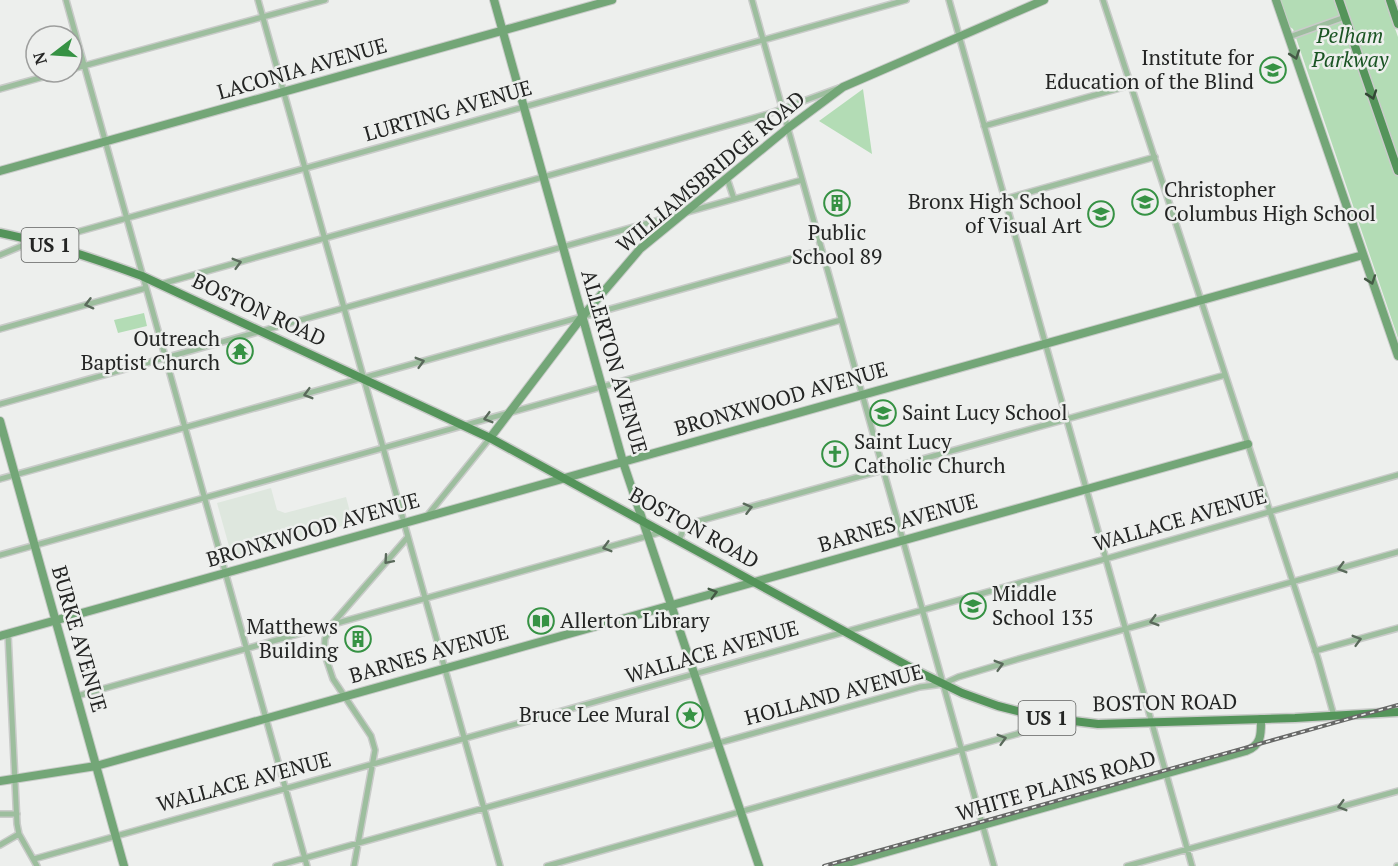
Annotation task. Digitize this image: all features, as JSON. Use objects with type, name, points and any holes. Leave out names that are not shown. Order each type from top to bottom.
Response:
[{"type":"main road","points":[[1339,0],[1398,171]]},
{"type":"main road","points":[[1390,0],[1398,24]]},
{"type":"main road","name":"BOSTON ROAD","points":[[0,233],[36,240],[142,276],[465,425],[944,684],[990,703],[1032,715],[1098,724],[1151,724],[1398,712]]},
{"type":"street","points":[[66,0],[73,24]]},
{"type":"street","points":[[258,0],[500,866]]},
{"type":"street","points":[[307,866],[84,66],[325,0]]},
{"type":"street","name":"ALLERTON AVENUE","points":[[494,0],[623,462],[759,866]]},
{"type":"street","name":"LACONIA AVENUE","points":[[0,171],[612,0]]},
{"type":"street","points":[[752,0],[994,866]]},
{"type":"street","name":"LURTING AVENUE","points":[[0,255],[36,240],[70,234],[906,0]]},
{"type":"street","points":[[949,0],[1192,866]]},
{"type":"street","name":"WILLIAMSBRIDGE ROAD","points":[[427,517],[512,411],[582,317],[640,249],[843,87],[1028,3],[1044,0]]},
{"type":"street","points":[[1103,0],[1316,651],[1334,716]]},
{"type":"street","points":[[1276,0],[1398,356]]},
{"type":"street","points":[[1289,37],[1345,17]]},
{"type":"street","points":[[0,89],[24,82]]},
{"type":"street","points":[[984,126],[1131,85]]},
{"type":"street","points":[[161,284],[768,114],[843,87]]},
{"type":"street","points":[[1005,199],[1155,157]]},
{"type":"street","points":[[727,178],[734,199]]},
{"type":"street","points":[[0,404],[802,180]]},
{"type":"street","points":[[0,479],[822,250]]},
{"type":"street","name":"BRONXWOOD AVENUE","points":[[4,635],[1363,255]]},
{"type":"street","points":[[0,329],[146,288]]},
{"type":"street","points":[[0,555],[841,320]]},
{"type":"street","points":[[679,540],[686,527],[692,523],[1225,375]]},
{"type":"street","name":"BURKE AVENUE","points":[[0,421],[124,866]]},
{"type":"street","name":"BARNES AVENUE","points":[[0,781],[96,766],[1248,444]]},
{"type":"street","name":"WALLACE AVENUE","points":[[34,859],[1398,475]]},
{"type":"street","points":[[77,696],[663,532]]},
{"type":"street","points":[[354,866],[375,750],[371,736],[333,679],[324,652],[325,639],[333,623],[407,538]]},
{"type":"street","name":"HOLLAND AVENUE","points":[[276,866],[920,687],[944,684],[958,677],[1398,552]]},
{"type":"street","points":[[1316,651],[1398,628]]},
{"type":"street","points":[[4,635],[16,814],[19,834],[37,866]]},
{"type":"street","points":[[547,866],[1021,733],[1028,726],[1032,715]]},
{"type":"street","name":"WHITE PLAINS ROAD","points":[[837,866],[1254,748],[1261,737],[1261,719]]},
{"type":"street","points":[[1127,866],[1398,791]]},
{"type":"street","points":[[0,814],[16,814]]},
{"type":"street","points":[[0,845],[19,834]]},
{"type":"shaded area","points":[[271,488],[277,510],[285,513],[346,497],[353,523],[232,557],[217,503]]},
{"type":"green space","name":"Pelham Parkway","points":[[1280,0],[1385,0],[1398,37],[1398,338],[1293,29],[1290,27]]},
{"type":"green space","points":[[863,89],[872,154],[819,121]]},
{"type":"green space","points":[[144,313],[147,326],[118,333],[114,320]]},
{"type":"railway","points":[[824,866],[1398,705]]},
{"type":"place","name":"Institute for Education of the Blind","points":[[1273,70]]},
{"type":"place","name":"Christopher Columbus High School","points":[[1145,202]]},
{"type":"place","name":"Public School 89","points":[[837,203]]},
{"type":"place","name":"Bronx High School of Visual Art","points":[[1101,214]]},
{"type":"place","name":"Outreach Baptist Church","points":[[240,351]]},
{"type":"place","name":"Saint Lucy School","points":[[883,413]]},
{"type":"place","name":"Saint Lucy Catholic Church","points":[[835,454]]},
{"type":"place","name":"Middle School 135","points":[[973,606]]},
{"type":"place","name":"Allerton Library","points":[[541,621]]},
{"type":"place","name":"Matthews Building","points":[[358,639]]},
{"type":"place","name":"Bruce Lee Mural","points":[[690,715]]}]
